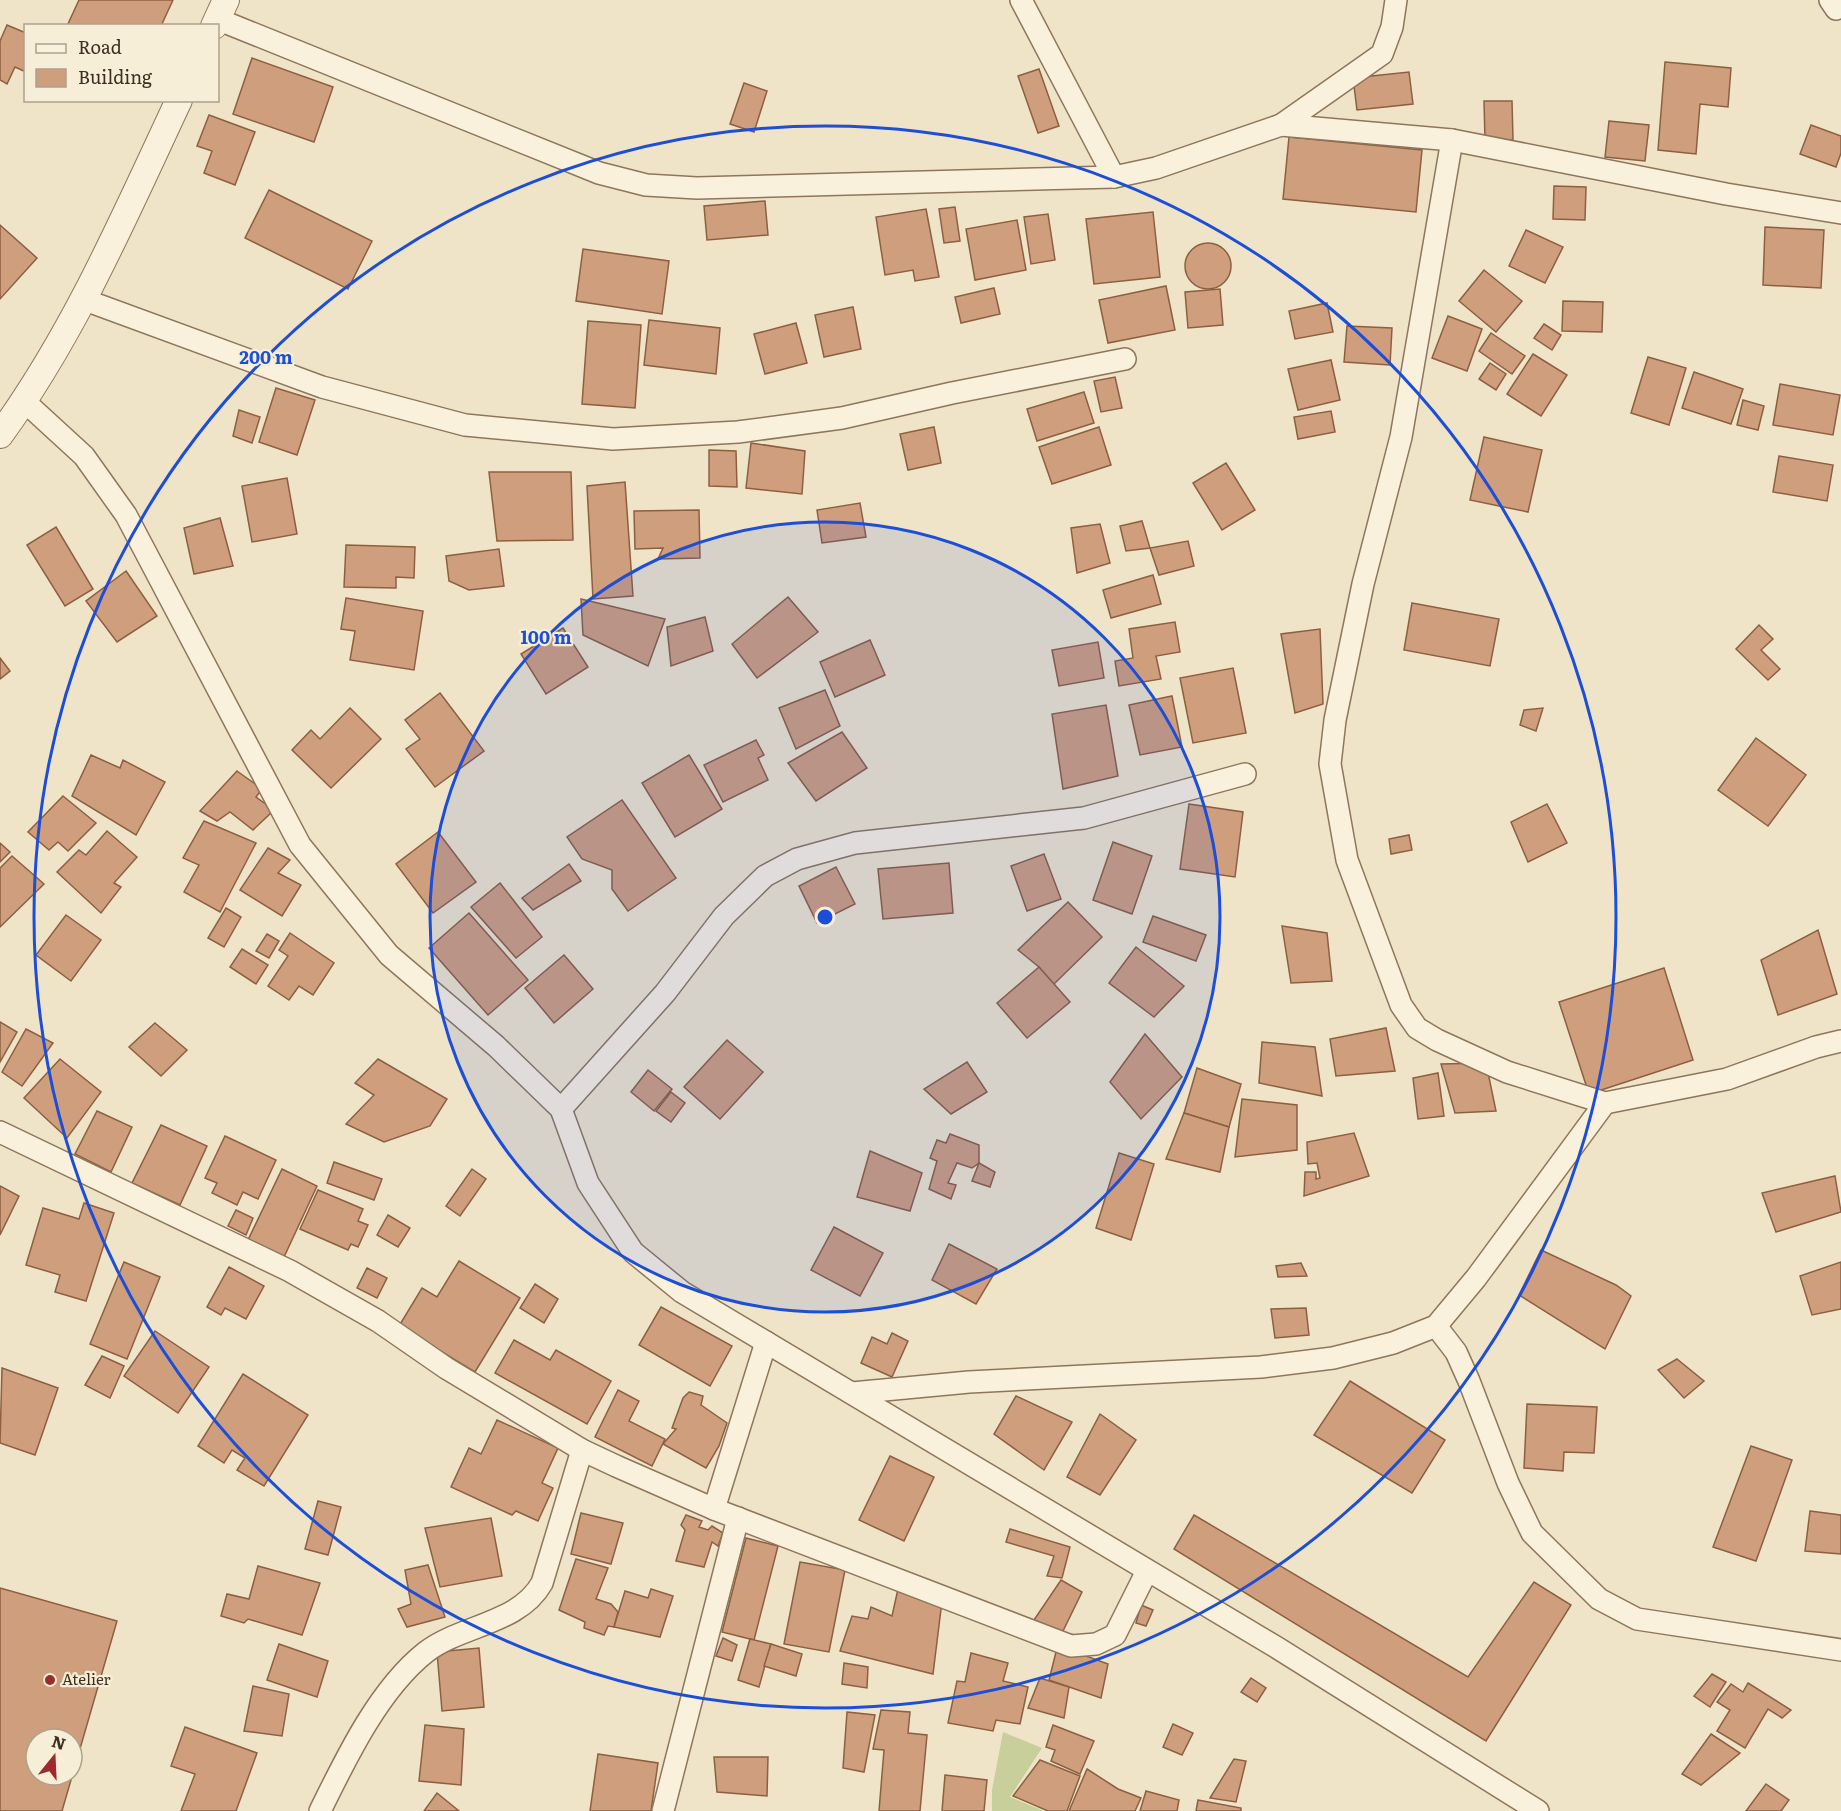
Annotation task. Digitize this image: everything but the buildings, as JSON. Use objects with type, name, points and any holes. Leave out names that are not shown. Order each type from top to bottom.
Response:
[{"type":"street","points":[[1021,0],[1114,177]]},
{"type":"street","points":[[219,15],[599,173],[646,185],[697,188],[1114,177],[1156,168],[1281,125],[1382,54],[1392,27],[1396,0]]},
{"type":"street","points":[[0,435],[24,401],[85,300],[177,102]]},
{"type":"street","points":[[1281,125],[1452,140],[1726,194],[1841,213]]},
{"type":"street","points":[[1452,140],[1401,437],[1363,584],[1335,720],[1330,764],[1347,861],[1401,1005],[1417,1028],[1507,1072],[1605,1103],[1727,1079],[1816,1047],[1841,1041]]},
{"type":"street","points":[[85,300],[322,387],[454,422],[613,439],[738,432],[842,418],[952,393],[1125,359]]},
{"type":"street","points":[[24,401],[84,456],[126,515],[300,845],[389,955],[496,1046],[561,1109],[588,1184],[633,1252],[682,1292],[1276,1647],[1538,1811]]},
{"type":"street","points":[[561,1109],[665,993],[724,916],[765,876],[797,859],[855,843],[1084,818],[1245,774]]},
{"type":"street","points":[[852,1394],[969,1382],[1261,1367],[1343,1356],[1393,1343],[1436,1326],[1476,1278],[1605,1103]]},
{"type":"street","points":[[0,1132],[300,1277],[378,1321],[446,1368],[582,1450],[714,1509],[1071,1646],[1096,1644],[1115,1635],[1147,1571]]},
{"type":"street","points":[[1436,1326],[1455,1352],[1465,1371],[1508,1483],[1532,1533],[1599,1599],[1637,1619],[1841,1650]]},
{"type":"street","points":[[714,1509],[766,1342]]},
{"type":"street","points":[[320,1811],[339,1771],[395,1680],[428,1650],[517,1609],[535,1596],[542,1583],[582,1450]]},
{"type":"street","points":[[663,1811],[738,1518]]},
{"type":"green space","points":[[1003,1732],[1042,1748],[1010,1797],[1044,1811],[992,1811],[992,1790]]},
{"type":"place","name":"Atelier","points":[[50,1680]]}]
